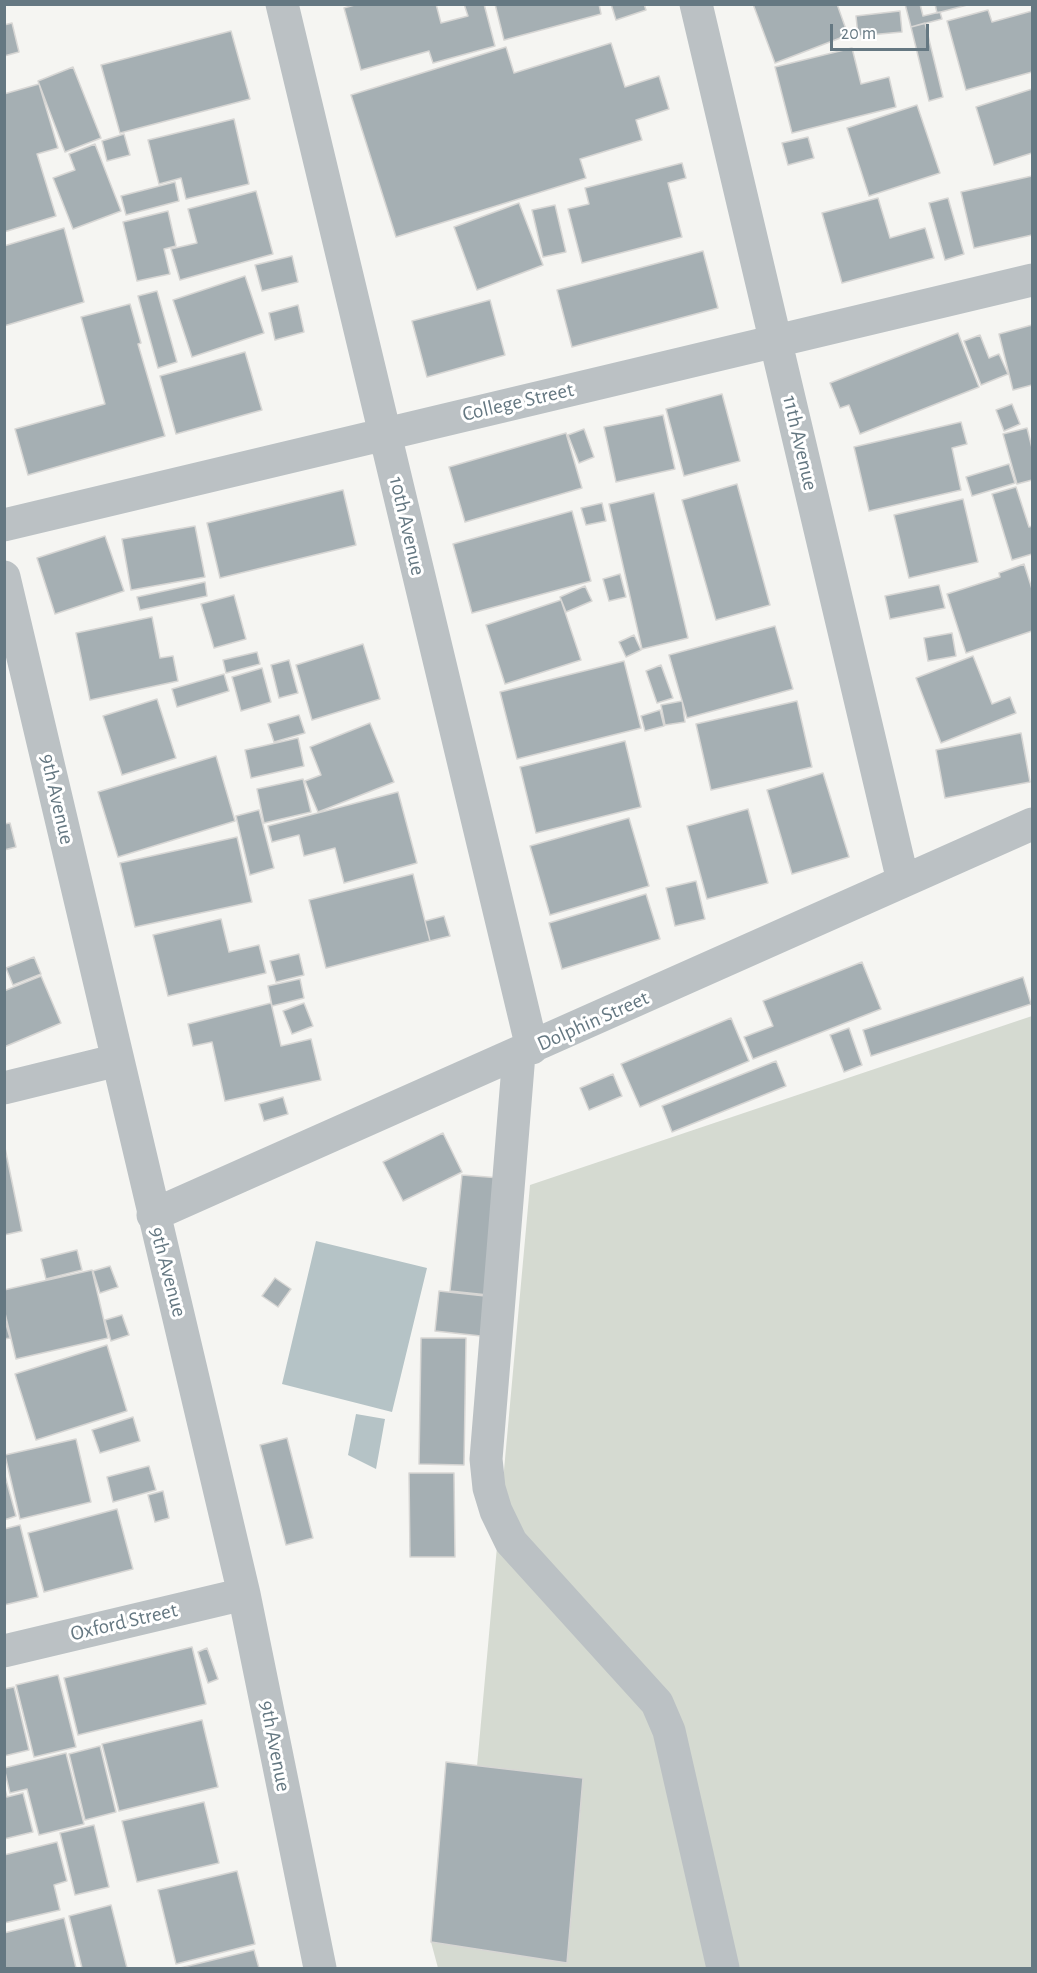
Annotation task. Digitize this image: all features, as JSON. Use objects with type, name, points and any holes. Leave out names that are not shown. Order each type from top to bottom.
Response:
[{"type":"street","name":"10th Avenue","points":[[282,4],[385,434],[526,1051],[486,1459],[489,1488],[496,1511],[511,1542],[657,1703],[669,1731],[723,1968]]},
{"type":"street","name":"11th Avenue","points":[[696,4],[903,881]]},
{"type":"street","name":"College Street","points":[[4,525],[1032,280]]},
{"type":"street","name":"9th Avenue","points":[[4,577],[244,1594],[320,1968]]},
{"type":"street","name":"Dolphin Street","points":[[153,1215],[1032,824]]},
{"type":"street","points":[[4,1088],[118,1060]]},
{"type":"street","name":"Oxford Street","points":[[4,1651],[244,1594]]},
{"type":"shaded area","points":[[1032,1016],[1032,1968],[438,1968],[431,1942],[567,1962],[583,1778],[477,1766],[530,1185]]},
{"type":"shaded area","points":[[316,1241],[427,1268],[392,1412],[282,1384]]},
{"type":"shaded area","points":[[356,1414],[385,1419],[376,1469],[348,1455]]},
{"type":"building","points":[[358,4],[436,4],[441,23],[468,16],[464,4],[484,4],[495,46],[433,63],[429,51],[361,70],[344,8]]},
{"type":"building","points":[[495,4],[599,4],[601,14],[504,40]]},
{"type":"building","points":[[611,4],[644,4],[646,10],[616,20]]},
{"type":"building","points":[[753,4],[837,4],[848,35],[775,63]]},
{"type":"building","points":[[905,4],[920,4],[923,16],[940,12],[942,19],[911,27]]},
{"type":"building","points":[[935,4],[971,4],[937,13]]},
{"type":"building","points":[[988,10],[992,22],[1032,11],[1032,72],[966,90],[947,21]]},
{"type":"building","points":[[900,11],[902,32],[858,36],[856,16]]},
{"type":"building","points":[[12,23],[19,52],[4,56],[4,25]]},
{"type":"building","points":[[925,23],[943,97],[929,101],[911,27]]},
{"type":"building","points":[[231,31],[250,99],[120,133],[101,65]]},
{"type":"building","points":[[611,43],[625,87],[659,76],[669,109],[636,120],[642,140],[580,159],[586,178],[396,237],[351,95],[506,47],[514,73]]},
{"type":"building","points":[[852,48],[861,84],[889,77],[896,107],[792,133],[775,67]]},
{"type":"building","points":[[73,67],[101,138],[65,152],[38,81]]},
{"type":"building","points":[[39,84],[58,148],[37,154],[56,216],[4,232],[4,94]]},
{"type":"building","points":[[1032,89],[1032,153],[994,165],[976,107]]},
{"type":"building","points":[[917,105],[940,173],[869,196],[847,128]]},
{"type":"building","points":[[234,119],[249,184],[186,199],[181,178],[159,184],[148,140]]},
{"type":"building","points":[[124,134],[130,155],[107,161],[102,141]]},
{"type":"building","points":[[808,137],[814,158],[788,165],[782,143]]},
{"type":"building","points":[[95,144],[121,211],[73,229],[53,178],[75,170],[69,154]]},
{"type":"building","points":[[682,163],[686,178],[668,183],[682,237],[582,263],[568,209],[589,204],[585,188]]},
{"type":"building","points":[[1032,176],[1032,235],[974,248],[961,192]]},
{"type":"building","points":[[175,182],[179,201],[126,215],[121,196]]},
{"type":"building","points":[[256,191],[273,254],[180,280],[171,249],[197,243],[188,209]]},
{"type":"building","points":[[878,198],[890,238],[925,228],[934,258],[842,283],[822,213]]},
{"type":"building","points":[[948,198],[964,254],[945,260],[929,203]]},
{"type":"building","points":[[519,203],[543,265],[477,290],[454,227]]},
{"type":"building","points":[[555,205],[566,252],[543,257],[532,210]]},
{"type":"building","points":[[168,211],[176,246],[164,249],[170,274],[137,281],[123,222]]},
{"type":"building","points":[[64,228],[84,302],[4,326],[4,246]]},
{"type":"building","points":[[703,251],[718,308],[572,347],[557,290]]},
{"type":"building","points":[[292,256],[298,282],[262,291],[255,265]]},
{"type":"building","points":[[245,276],[264,333],[192,357],[173,300]]},
{"type":"building","points":[[157,291],[177,362],[158,368],[138,296]]},
{"type":"building","points":[[490,300],[505,355],[427,377],[412,321]]},
{"type":"building","points":[[130,304],[141,343],[138,344],[165,436],[28,475],[15,429],[105,404],[81,317]]},
{"type":"building","points":[[298,305],[304,332],[275,340],[269,313]]},
{"type":"building","points":[[1032,325],[1032,385],[1013,390],[999,334]]},
{"type":"building","points":[[958,333],[979,387],[860,434],[849,405],[840,408],[830,383]]},
{"type":"building","points":[[980,335],[989,358],[999,354],[1008,374],[981,385],[964,341]]},
{"type":"building","points":[[245,352],[262,410],[176,434],[160,376]]},
{"type":"building","points":[[722,394],[740,461],[684,476],[666,409]]},
{"type":"building","points":[[1012,404],[1020,424],[1004,431],[996,410]]},
{"type":"building","points":[[663,415],[675,469],[616,482],[604,427]]},
{"type":"building","points":[[961,422],[967,444],[952,448],[961,490],[869,511],[854,447]]},
{"type":"building","points":[[1027,428],[1032,448],[1032,480],[1017,484],[1003,434]]},
{"type":"building","points":[[584,429],[594,457],[579,463],[568,435]]},
{"type":"building","points":[[566,433],[582,488],[465,522],[449,467]]},
{"type":"building","points":[[1009,464],[1015,483],[972,496],[966,477]]},
{"type":"building","points":[[737,484],[770,605],[716,620],[682,500]]},
{"type":"building","points":[[1016,487],[1029,527],[1032,526],[1032,554],[1012,560],[992,494]]},
{"type":"building","points":[[343,490],[356,545],[220,578],[207,523]]},
{"type":"building","points":[[654,493],[688,638],[642,649],[609,504]]},
{"type":"building","points":[[963,499],[978,562],[909,578],[894,515]]},
{"type":"building","points":[[602,503],[606,521],[586,525],[581,508]]},
{"type":"building","points":[[572,511],[591,581],[472,613],[453,544]]},
{"type":"building","points":[[195,526],[205,577],[131,590],[122,539]]},
{"type":"building","points":[[105,536],[124,591],[55,614],[37,558]]},
{"type":"building","points":[[1024,564],[1032,589],[1032,631],[966,653],[947,594],[1000,577],[999,573]]},
{"type":"building","points":[[620,574],[626,597],[609,601],[603,579]]},
{"type":"building","points":[[205,582],[207,596],[140,610],[137,597]]},
{"type":"building","points":[[939,585],[945,608],[890,619],[885,596]]},
{"type":"building","points":[[585,586],[592,601],[566,612],[560,597]]},
{"type":"building","points":[[234,595],[246,639],[214,648],[201,604]]},
{"type":"building","points":[[561,600],[581,660],[505,684],[486,625]]},
{"type":"building","points":[[152,617],[160,658],[173,656],[178,681],[90,700],[76,633]]},
{"type":"building","points":[[775,626],[793,689],[687,718],[669,655]]},
{"type":"building","points":[[952,633],[956,656],[928,661],[924,638]]},
{"type":"building","points":[[634,635],[641,650],[626,657],[619,642]]},
{"type":"building","points":[[363,644],[380,699],[312,720],[296,665]]},
{"type":"building","points":[[257,652],[260,664],[226,673],[223,660]]},
{"type":"building","points":[[973,656],[992,704],[1010,697],[1016,713],[941,743],[916,678]]},
{"type":"building","points":[[289,660],[298,693],[279,698],[271,665]]},
{"type":"building","points":[[624,661],[641,728],[517,759],[500,692]]},
{"type":"building","points":[[661,665],[673,698],[657,703],[646,671]]},
{"type":"building","points":[[262,668],[271,702],[241,711],[232,677]]},
{"type":"building","points":[[224,674],[229,691],[177,707],[172,689]]},
{"type":"building","points":[[157,699],[176,758],[122,775],[103,716]]},
{"type":"building","points":[[682,701],[685,722],[665,725],[661,705]]},
{"type":"building","points":[[797,701],[812,767],[711,790],[696,724]]},
{"type":"building","points":[[660,710],[664,726],[645,731],[641,716]]},
{"type":"building","points":[[299,715],[305,733],[274,742],[268,724]]},
{"type":"building","points":[[370,723],[394,782],[318,812],[305,781],[321,775],[310,747]]},
{"type":"building","points":[[1021,733],[1030,782],[945,798],[936,750]]},
{"type":"building","points":[[298,738],[304,766],[251,778],[245,750]]},
{"type":"building","points":[[625,741],[641,807],[536,833],[520,767]]},
{"type":"building","points":[[216,756],[235,821],[118,857],[98,792]]},
{"type":"building","points":[[823,773],[849,857],[792,874],[767,790]]},
{"type":"building","points":[[303,779],[311,812],[264,823],[257,789]]},
{"type":"building","points":[[398,792],[417,863],[344,883],[335,848],[304,856],[299,835],[272,842],[268,826]]},
{"type":"building","points":[[748,809],[768,883],[707,899],[687,826]]},
{"type":"building","points":[[259,810],[274,868],[250,875],[236,816]]},
{"type":"building","points":[[629,818],[649,886],[550,915],[530,846]]},
{"type":"building","points":[[10,823],[16,847],[4,850],[4,824]]},
{"type":"building","points":[[237,837],[252,902],[135,927],[120,863]]},
{"type":"building","points":[[413,874],[430,941],[326,968],[309,900]]},
{"type":"building","points":[[696,881],[705,919],[675,926],[666,888]]},
{"type":"building","points":[[646,894],[660,939],[562,969],[549,923]]},
{"type":"building","points":[[444,916],[450,936],[430,941],[425,921]]},
{"type":"building","points":[[221,919],[229,952],[259,945],[266,973],[168,996],[153,935]]},
{"type":"building","points":[[299,954],[304,975],[276,982],[270,961]]},
{"type":"building","points":[[34,957],[41,974],[13,985],[6,968]]},
{"type":"building","points":[[862,962],[881,1009],[753,1059],[744,1037],[773,1026],[763,1001]]},
{"type":"building","points":[[41,976],[61,1023],[4,1047],[4,991]]},
{"type":"building","points":[[1023,977],[1031,1004],[871,1056],[863,1030]]},
{"type":"building","points":[[300,979],[304,998],[272,1006],[268,986]]},
{"type":"building","points":[[271,1003],[281,1046],[311,1039],[321,1080],[225,1101],[212,1042],[193,1046],[188,1024]]},
{"type":"building","points":[[304,1003],[313,1026],[292,1034],[283,1011]]},
{"type":"building","points":[[731,1018],[749,1061],[640,1107],[621,1064]]},
{"type":"building","points":[[849,1028],[862,1065],[844,1072],[830,1035]]},
{"type":"building","points":[[776,1061],[786,1086],[672,1132],[662,1106]]},
{"type":"building","points":[[613,1074],[622,1096],[589,1110],[580,1088]]},
{"type":"building","points":[[283,1097],[288,1114],[264,1121],[259,1104]]},
{"type":"building","points":[[443,1133],[462,1172],[403,1201],[383,1162]]},
{"type":"building","points":[[4,1143],[22,1231],[4,1235]]},
{"type":"building","points":[[462,1175],[500,1178],[488,1295],[450,1291]]},
{"type":"building","points":[[77,1250],[82,1270],[46,1279],[41,1259]]},
{"type":"building","points":[[110,1266],[118,1287],[100,1293],[93,1271]]},
{"type":"building","points":[[92,1270],[108,1338],[16,1359],[4,1309],[4,1290]]},
{"type":"building","points":[[275,1278],[291,1289],[278,1307],[262,1296]]},
{"type":"building","points":[[439,1291],[485,1296],[481,1336],[435,1331]]},
{"type":"building","points":[[122,1315],[129,1335],[111,1341],[105,1320]]},
{"type":"building","points":[[4,1317],[10,1338],[4,1339]]},
{"type":"building","points":[[421,1338],[466,1338],[464,1465],[419,1464]]},
{"type":"building","points":[[107,1345],[127,1411],[36,1440],[15,1374]]},
{"type":"building","points":[[133,1417],[140,1441],[100,1453],[92,1430]]},
{"type":"building","points":[[287,1438],[313,1538],[286,1545],[260,1445]]},
{"type":"building","points":[[76,1439],[91,1502],[20,1519],[5,1455]]},
{"type":"building","points":[[149,1466],[156,1490],[113,1502],[107,1477]]},
{"type":"building","points":[[4,1472],[16,1516],[4,1520]]},
{"type":"building","points":[[409,1473],[454,1473],[455,1557],[410,1557]]},
{"type":"building","points":[[163,1491],[169,1518],[155,1522],[148,1495]]},
{"type":"building","points":[[117,1509],[133,1569],[44,1592],[28,1533]]},
{"type":"building","points":[[20,1525],[38,1597],[4,1605],[4,1529]]},
{"type":"building","points":[[192,1647],[206,1704],[78,1735],[64,1678]]},
{"type":"building","points":[[207,1648],[218,1679],[208,1683],[198,1652]]},
{"type":"building","points":[[58,1675],[76,1747],[34,1757],[16,1685]]},
{"type":"building","points":[[14,1687],[29,1750],[4,1756],[4,1689]]},
{"type":"building","points":[[202,1720],[218,1787],[119,1811],[102,1744]]},
{"type":"building","points":[[100,1746],[116,1812],[85,1820],[69,1754]]},
{"type":"building","points":[[66,1753],[84,1824],[39,1835],[27,1789],[10,1793],[4,1768]]},
{"type":"building","points":[[446,1762],[583,1778],[567,1963],[431,1942]]},
{"type":"building","points":[[4,1786],[7,1797],[23,1793],[33,1832],[4,1839]]},
{"type":"building","points":[[204,1802],[219,1863],[137,1882],[122,1821]]},
{"type":"building","points":[[94,1825],[109,1887],[75,1895],[60,1833]]},
{"type":"building","points":[[57,1842],[67,1881],[54,1885],[60,1910],[4,1923],[4,1855]]},
{"type":"building","points":[[237,1871],[255,1944],[176,1964],[158,1890]]},
{"type":"building","points":[[111,1905],[127,1968],[82,1968],[69,1916]]},
{"type":"building","points":[[64,1918],[76,1968],[4,1968],[4,1933]]},
{"type":"building","points":[[254,1950],[259,1968],[180,1968]]}]
